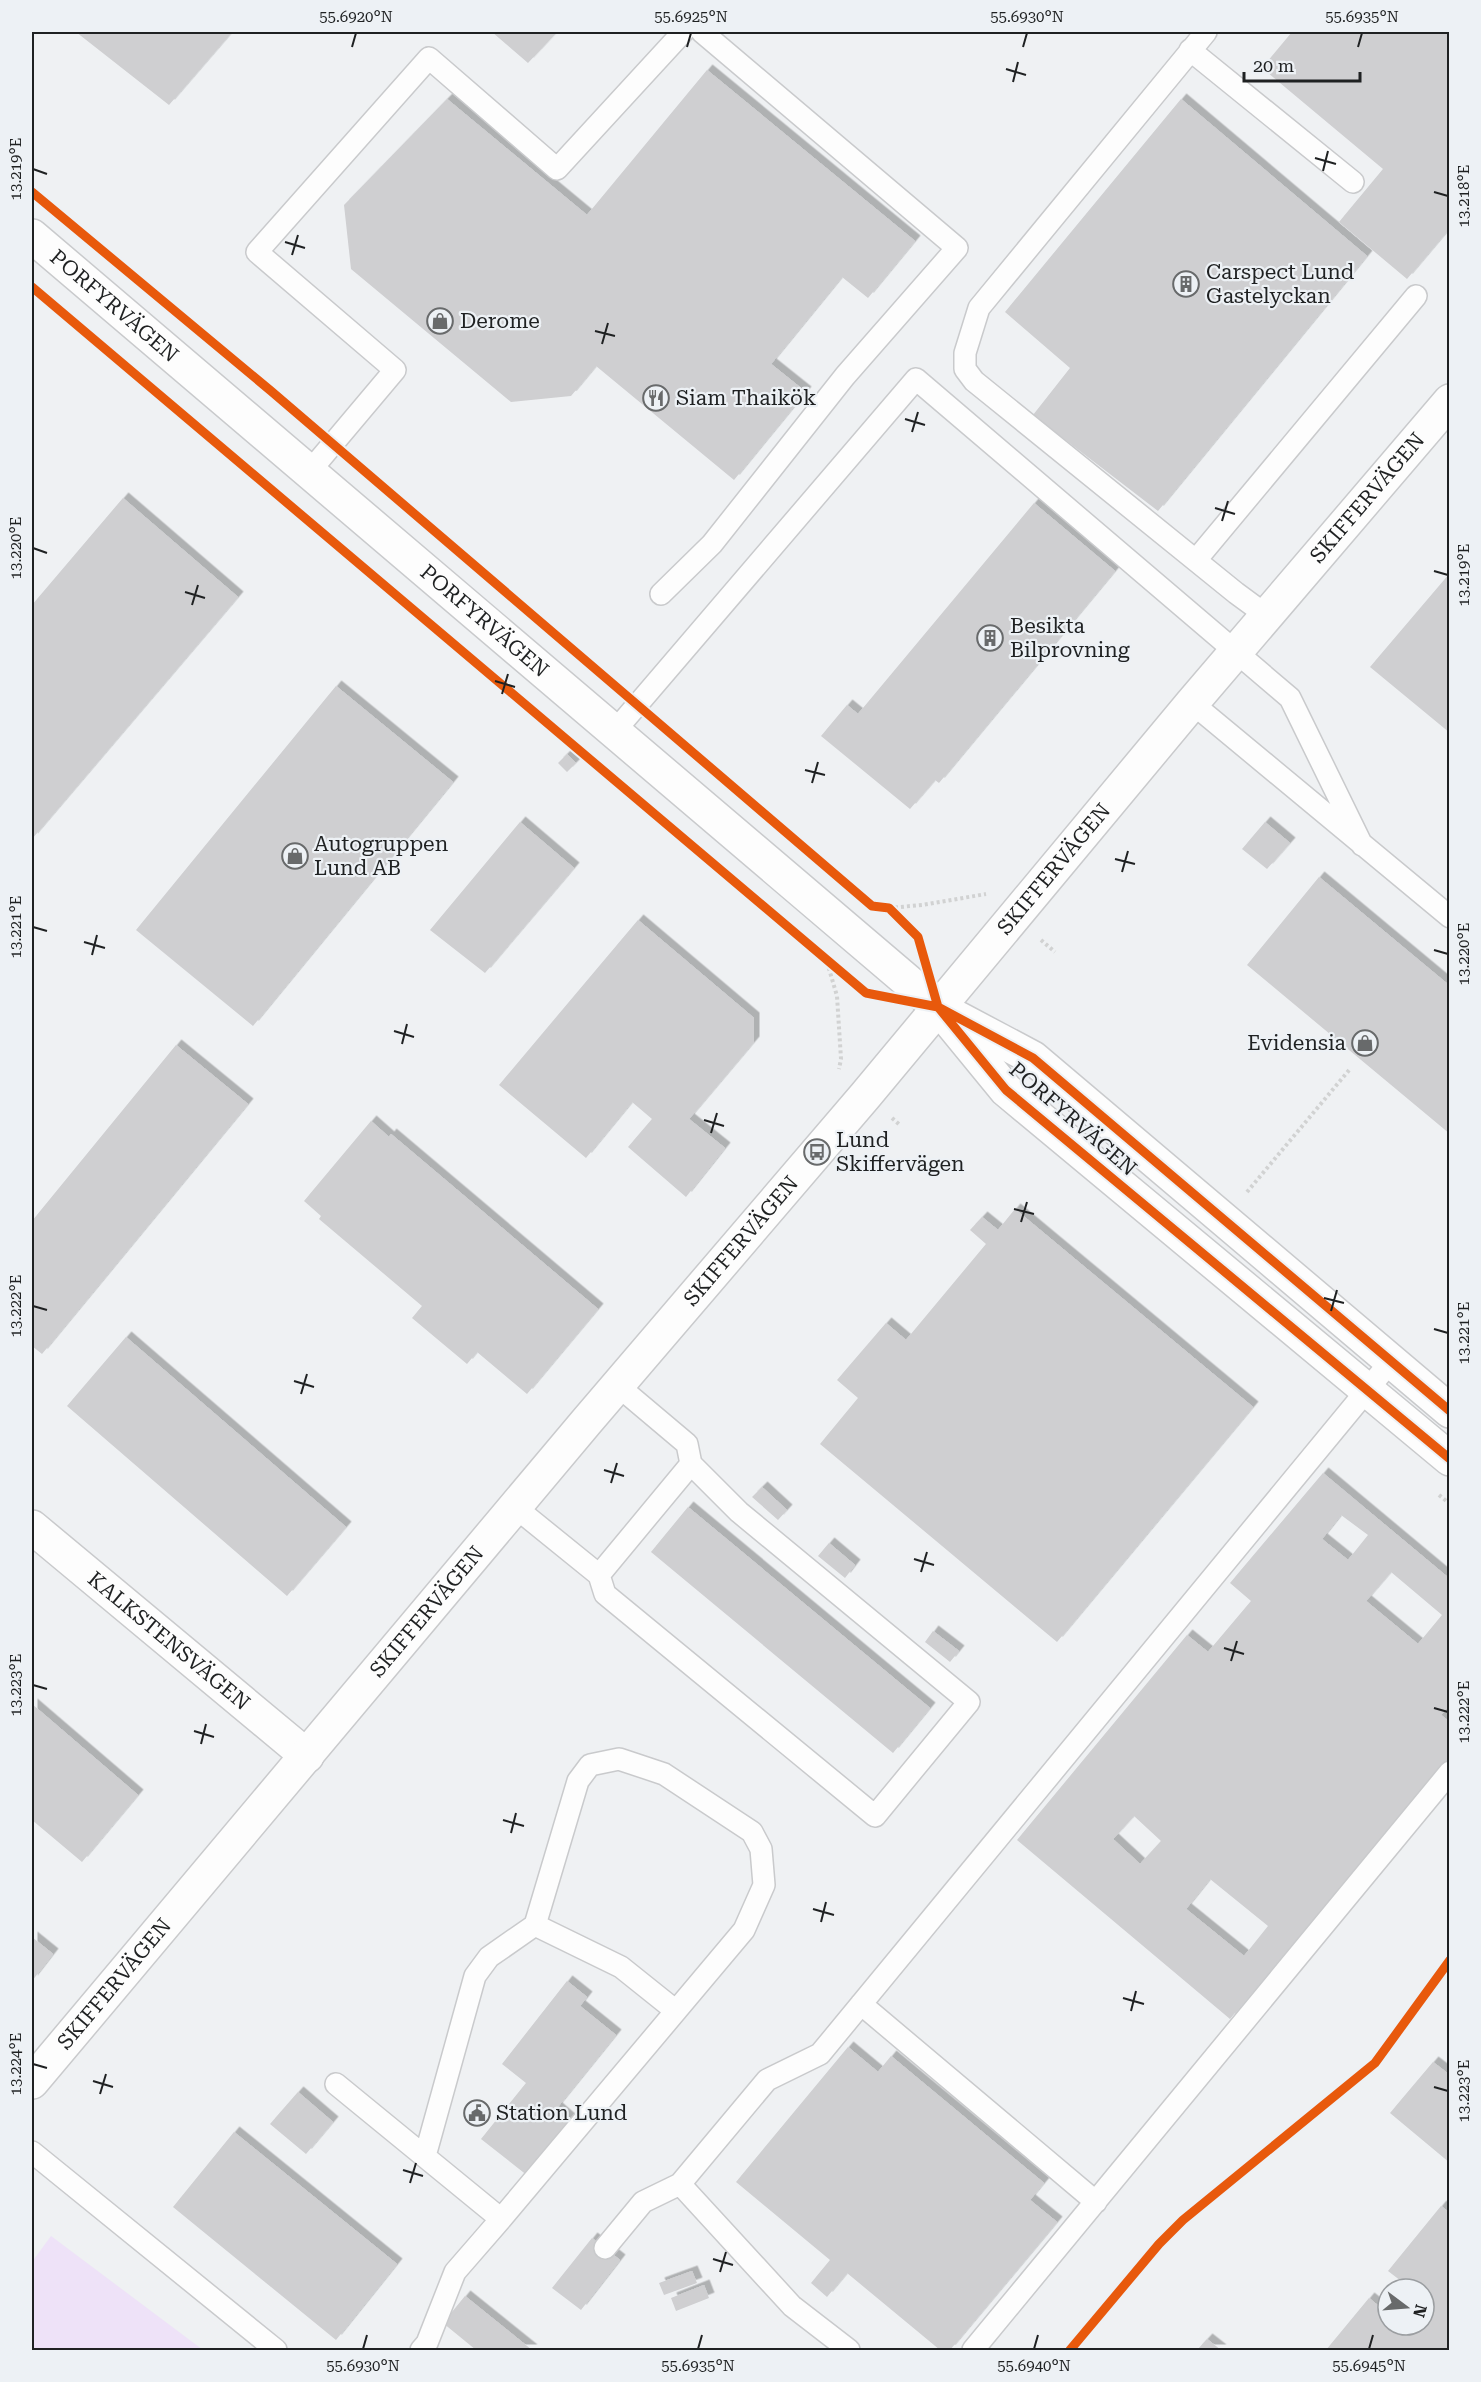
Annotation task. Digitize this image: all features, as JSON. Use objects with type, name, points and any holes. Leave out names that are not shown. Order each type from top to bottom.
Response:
[{"type":"street","name":"PORFYRVÄGEN","points":[[32,236],[938,1007],[1006,1089],[1449,1459]]},
{"type":"street","name":"SKIFFERVÄGEN","points":[[32,2082],[617,1385],[865,1096],[1266,615],[1449,401]]},
{"type":"street","name":"PORFYRVÄGEN","points":[[938,1007],[1033,1058],[1449,1411]]},
{"type":"street","name":"KALKSTENSVÄGEN","points":[[32,1527],[307,1756]]},
{"type":"lane","points":[[310,471],[395,370],[258,252],[429,58],[556,169],[683,32]]},
{"type":"lane","points":[[661,594],[712,544],[845,376],[957,248],[702,32]]},
{"type":"lane","points":[[1206,32],[979,308],[965,353],[965,369],[974,381],[1266,615]]},
{"type":"lane","points":[[1190,50],[1353,182]]},
{"type":"lane","points":[[1196,560],[1416,296]]},
{"type":"lane","points":[[614,732],[916,379],[1290,698],[1362,845]]},
{"type":"lane","points":[[1192,703],[1449,917]]},
{"type":"lane","points":[[605,2248],[643,2202],[680,2184],[767,2080],[820,2054],[1391,1361]]},
{"type":"lane","points":[[515,1507],[599,1575],[605,1594],[875,1816],[969,1702],[739,1512],[691,1464],[687,1444],[617,1385]]},
{"type":"lane","points":[[599,1575],[691,1464]]},
{"type":"lane","points":[[421,2350],[427,2343],[455,2272],[744,1930],[764,1885],[761,1849],[752,1832],[664,1774],[619,1759],[590,1765],[578,1780],[535,1925],[489,1957],[475,1976],[425,2156]]},
{"type":"lane","points":[[974,2350],[1449,1772]]},
{"type":"lane","points":[[535,1925],[621,1967],[676,2011]]},
{"type":"lane","points":[[861,2004],[1096,2202]]},
{"type":"lane","points":[[336,2084],[501,2219]]},
{"type":"lane","points":[[32,2152],[273,2350]]},
{"type":"lane","points":[[680,2184],[792,2306],[849,2350]]},
{"type":"path","points":[[889,908],[922,906],[987,893]]},
{"type":"path","points":[[889,908],[896,915]]},
{"type":"path","points":[[849,931],[826,959],[837,996],[841,1059],[838,1071],[900,1125]]},
{"type":"path","points":[[1245,1195],[1350,1069]]},
{"type":"shaded area","points":[[51,2236],[203,2350],[32,2350],[32,2262]]},
{"type":"building","points":[[76,32],[232,32],[169,105]]},
{"type":"building","points":[[492,32],[557,32],[528,63]]},
{"type":"building","points":[[1292,32],[1450,32],[1450,228],[1407,279],[1339,222],[1383,169],[1262,68]]},
{"type":"building","points":[[707,70],[915,241],[868,298],[842,277],[771,364],[806,392],[734,480],[596,366],[571,396],[511,402],[351,269],[344,205],[447,99],[587,215]]},
{"type":"building","name":"Carspect Lund Gastelyckan","points":[[1181,99],[1367,256],[1158,511],[1033,415],[1070,368],[1005,312]]},
{"type":"building","points":[[123,498],[238,597],[32,839],[32,605]]},
{"type":"building","name":"Besikta Bilprovning","points":[[1034,503],[1115,571],[939,783],[935,780],[910,809],[821,736],[847,705],[858,714]]},
{"type":"building","points":[[1450,573],[1450,733],[1370,667]]},
{"type":"building","name":"Autogruppen Lund AB","points":[[336,686],[453,782],[253,1026],[136,930]]},
{"type":"building","points":[[567,754],[576,763],[567,772],[558,763]]},
{"type":"building","points":[[520,822],[574,868],[485,973],[430,930]]},
{"type":"building","points":[[1265,822],[1290,843],[1267,869],[1242,849]]},
{"type":"building","points":[[1319,877],[1450,986],[1450,1134],[1247,965]]},
{"type":"building","points":[[638,920],[754,1018],[754,1042],[689,1119],[725,1148],[686,1197],[628,1147],[652,1119],[632,1102],[586,1158],[499,1085]]},
{"type":"building","points":[[176,1045],[248,1104],[42,1354],[32,1346],[32,1221]]},
{"type":"building","points":[[371,1121],[389,1137],[391,1134],[598,1309],[527,1394],[477,1352],[467,1364],[412,1318],[422,1306],[319,1219],[321,1216],[304,1201]]},
{"type":"building","points":[[1015,1209],[1253,1407],[1057,1642],[820,1444],[858,1398],[837,1380],[886,1323],[906,1340],[986,1244],[970,1230],[982,1217],[998,1230]]},
{"type":"building","points":[[126,1337],[346,1527],[287,1596],[67,1406]]},
{"type":"building","points":[[1323,1473],[1450,1579],[1450,1704],[1441,1715],[1450,1722],[1450,1756],[1230,2019],[1017,1840],[1187,1635],[1208,1652],[1251,1601],[1230,1583]],"holes":[[[1341,1515],[1368,1535],[1348,1560],[1322,1539]],[[1391,1572],[1442,1615],[1418,1644],[1366,1601]],[[1134,1816],[1161,1841],[1140,1864],[1113,1839]],[[1210,1879],[1268,1926],[1244,1956],[1186,1909]]]},
{"type":"building","points":[[762,1487],[787,1510],[778,1520],[752,1497]]},
{"type":"building","points":[[688,1507],[930,1708],[893,1753],[651,1552]]},
{"type":"building","points":[[829,1543],[855,1565],[845,1578],[818,1556]]},
{"type":"building","points":[[933,1631],[959,1651],[950,1662],[925,1642]]},
{"type":"building","points":[[32,1704],[138,1795],[82,1862],[32,1820]]},
{"type":"building","points":[[32,1937],[53,1954],[32,1981]]},
{"type":"building","points":[[567,1981],[587,1997],[580,2006],[616,2035],[557,2108],[572,2121],[528,2176],[481,2139],[526,2083],[502,2064]]},
{"type":"building","points":[[848,2047],[878,2072],[891,2056],[1044,2183],[1030,2200],[1057,2222],[950,2350],[940,2350],[847,2273],[827,2297],[811,2283],[830,2260],[736,2182]]},
{"type":"building","points":[[1433,2062],[1450,2075],[1450,2163],[1390,2113]]},
{"type":"building","points":[[298,2092],[333,2122],[306,2154],[270,2124]]},
{"type":"building","points":[[234,2132],[397,2264],[336,2340],[173,2207]]},
{"type":"building","points":[[1441,2206],[1450,2213],[1450,2350],[1326,2350],[1369,2298],[1376,2304],[1376,2337],[1436,2337],[1436,2277],[1396,2277],[1388,2271]]},
{"type":"building","points":[[592,2238],[620,2260],[581,2310],[552,2288]]},
{"type":"building","points":[[692,2271],[697,2283],[664,2295],[659,2283]]},
{"type":"building","points":[[704,2285],[709,2298],[676,2311],[671,2298]]},
{"type":"building","points":[[465,2296],[532,2350],[476,2350],[443,2323]]},
{"type":"building","points":[[1207,2339],[1221,2350],[1197,2350]]},
{"type":"cycle path","points":[[32,192],[271,391],[872,906],[889,908],[918,937],[938,1007],[1006,1090],[1450,1459]]},
{"type":"cycle path","points":[[32,287],[866,993],[938,1007],[1033,1058],[1450,1411]]},
{"type":"cycle path","points":[[1070,2350],[1159,2244],[1183,2220],[1375,2063],[1450,1960]]},
{"type":"place","name":"Carspect Lund Gastelyckan","points":[[1186,284]]},
{"type":"place","name":"Derome","points":[[440,321]]},
{"type":"place","name":"Siam Thaikök","points":[[656,398]]},
{"type":"place","name":"Besikta Bilprovning","points":[[990,638]]},
{"type":"place","name":"Autogruppen Lund AB","points":[[295,856]]},
{"type":"place","name":"Evidensia","points":[[1365,1043]]},
{"type":"place","name":"Lund Skiffervägen","points":[[817,1152]]},
{"type":"place","name":"Station Lund","points":[[477,2113]]}]
